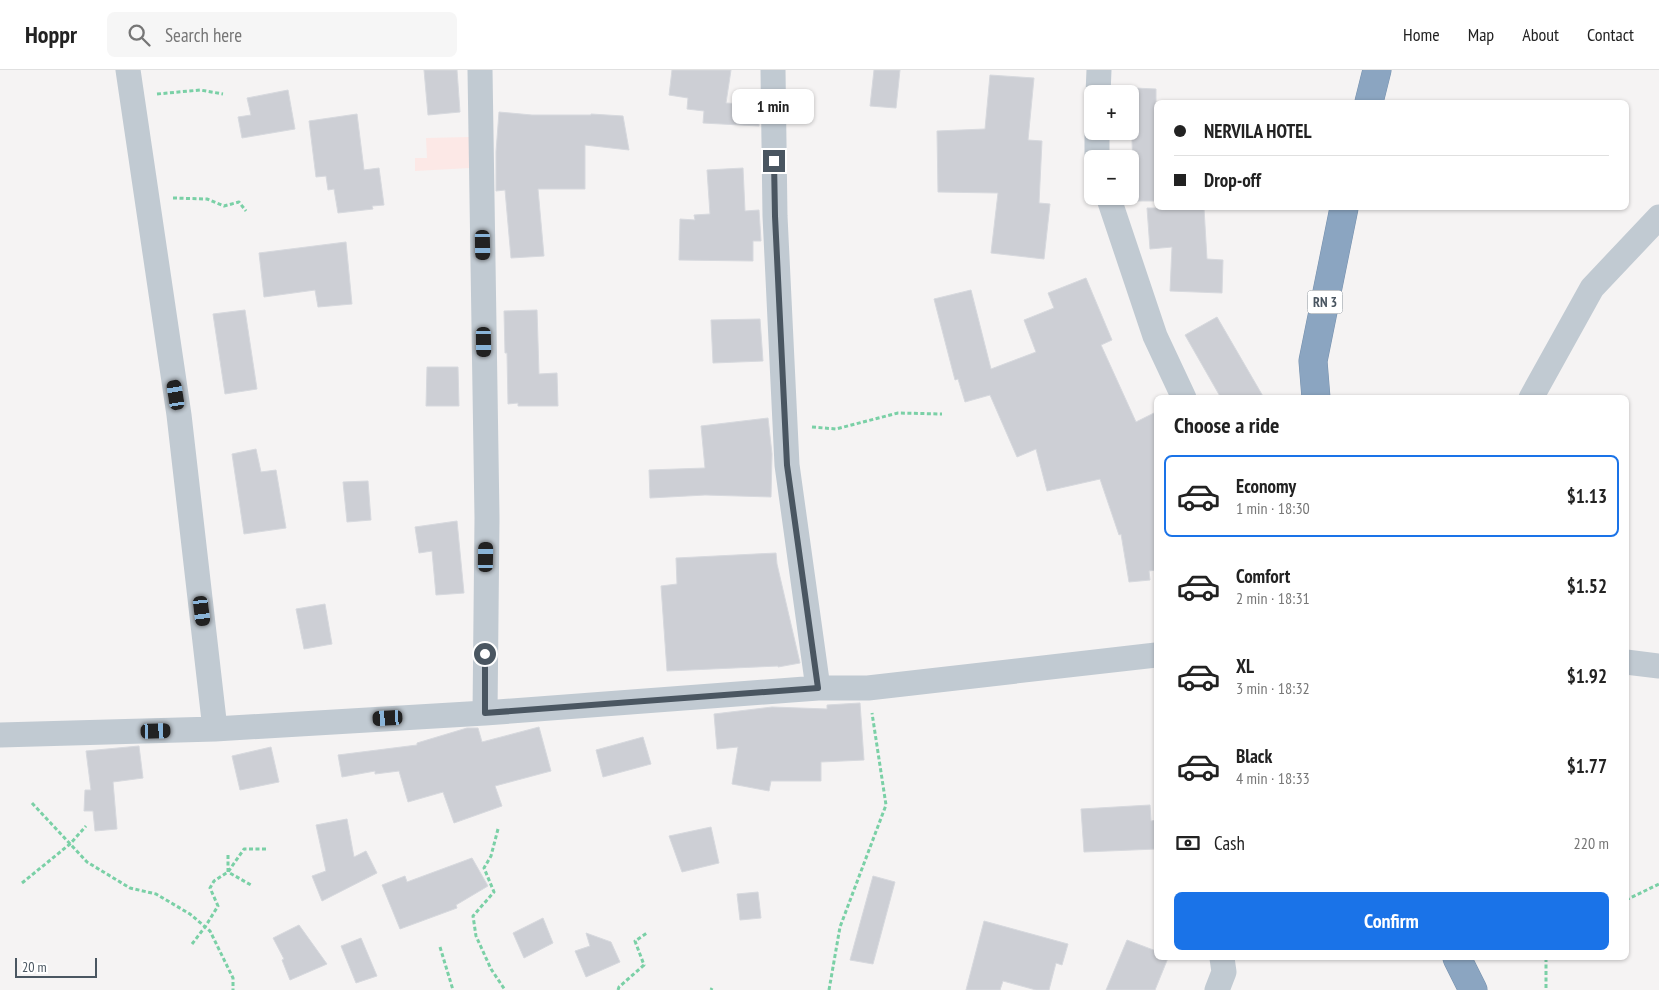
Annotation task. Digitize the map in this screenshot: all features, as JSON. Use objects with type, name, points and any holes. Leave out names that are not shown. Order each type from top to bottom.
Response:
[{"type":"highway","points":[[1370,100],[1377,70]]},
{"type":"highway","name":"RN 3","points":[[1316,395],[1313,361],[1344,210]]},
{"type":"highway","points":[[1458,960],[1473,990]]},
{"type":"street","points":[[128,70],[179,415],[215,729]]},
{"type":"street","points":[[480,70],[486,518],[485,713]]},
{"type":"street","points":[[773,70],[775,216],[787,465],[818,688]]},
{"type":"street","points":[[1098,85],[1099,70]]},
{"type":"street","points":[[1111,205],[1155,336],[1183,395]]},
{"type":"street","points":[[1533,395],[1592,288],[1659,218]]},
{"type":"street","points":[[0,735],[215,729],[485,713],[818,688],[868,688],[1154,655]]},
{"type":"street","points":[[1629,662],[1659,666]]},
{"type":"street","points":[[1216,990],[1224,972],[1222,960]]},
{"type":"path","points":[[132,96],[200,90],[223,94]]},
{"type":"path","points":[[147,199],[206,199],[224,206],[239,202],[246,211]]},
{"type":"path","points":[[786,425],[836,429],[898,413],[942,414]]},
{"type":"path","points":[[829,990],[840,927],[886,805],[868,688]]},
{"type":"path","points":[[32,803],[87,862],[130,888],[156,894],[190,914],[210,931],[234,978],[233,990]]},
{"type":"path","points":[[22,883],[70,844],[86,826]]},
{"type":"path","points":[[498,829],[491,856],[484,868],[494,892],[473,916],[476,936],[491,969],[505,990]]},
{"type":"path","points":[[192,944],[218,906],[210,888],[214,881],[228,872],[244,849],[266,849]]},
{"type":"path","points":[[228,854],[228,872]]},
{"type":"path","points":[[228,872],[251,885]]},
{"type":"path","points":[[1629,899],[1659,884]]},
{"type":"path","points":[[618,990],[618,987],[644,965],[635,941],[647,934]]},
{"type":"path","points":[[440,947],[453,990]]},
{"type":"path","points":[[1546,960],[1546,990]]},
{"type":"shaded area","points":[[469,137],[470,168],[415,171],[415,158],[427,158],[426,138]]},
{"type":"building","points":[[424,70],[457,70],[460,112],[428,115]]},
{"type":"building","points":[[672,70],[731,70],[726,103],[759,105],[759,126],[703,123],[704,111],[687,109],[688,98],[669,95]]},
{"type":"building","points":[[874,70],[900,70],[896,108],[870,106]]},
{"type":"building","points":[[990,75],[1034,78],[1028,140],[1042,141],[1039,203],[1050,204],[1044,259],[991,253],[998,193],[938,192],[937,131],[985,129]]},
{"type":"building","points":[[1139,88],[1156,89],[1156,100],[1154,100],[1154,201],[1139,201],[1139,150],[1132,150],[1132,140],[1139,140]]},
{"type":"building","points":[[288,90],[295,129],[242,138],[238,117],[251,115],[247,98]]},
{"type":"building","points":[[499,112],[532,115],[591,114],[623,116],[629,150],[585,145],[585,189],[538,189],[544,256],[511,258],[505,190],[496,191]]},
{"type":"building","points":[[357,114],[364,170],[379,168],[384,205],[372,206],[373,209],[338,213],[334,189],[328,190],[326,176],[316,177],[309,121]]},
{"type":"building","points":[[743,168],[745,211],[759,210],[761,241],[753,241],[753,261],[679,260],[680,219],[695,220],[694,215],[710,214],[707,170]]},
{"type":"building","points":[[1147,208],[1154,208],[1154,210],[1204,210],[1207,259],[1223,260],[1222,293],[1170,291],[1172,247],[1150,249]]},
{"type":"building","points":[[346,242],[352,304],[318,307],[315,290],[264,297],[259,253]]},
{"type":"building","points":[[1086,278],[1112,340],[1101,345],[1136,422],[1154,413],[1154,570],[1149,571],[1150,580],[1129,582],[1121,534],[1119,535],[1100,479],[1047,491],[1036,449],[1017,457],[990,395],[965,402],[958,379],[955,380],[934,299],[971,290],[991,369],[1036,352],[1024,320],[1054,308],[1048,293]]},
{"type":"building","points":[[245,310],[257,389],[225,394],[213,314]]},
{"type":"building","points":[[537,310],[539,374],[557,373],[558,406],[518,406],[518,403],[508,404],[504,311]]},
{"type":"building","points":[[1217,317],[1262,395],[1219,395],[1185,335]]},
{"type":"building","points":[[760,319],[763,361],[713,363],[711,320]]},
{"type":"building","points":[[427,367],[458,367],[459,406],[426,406]]},
{"type":"building","points":[[768,418],[772,454],[771,497],[705,495],[650,498],[649,470],[705,468],[701,426]]},
{"type":"building","points":[[256,449],[261,472],[276,470],[286,528],[244,534],[232,454]]},
{"type":"building","points":[[368,481],[371,520],[347,522],[343,482]]},
{"type":"building","points":[[457,521],[464,593],[436,595],[432,551],[419,553],[415,527]]},
{"type":"building","points":[[776,553],[800,663],[778,667],[667,671],[661,586],[677,584],[676,558]]},
{"type":"building","points":[[325,604],[332,644],[304,649],[296,609]]},
{"type":"building","points":[[860,703],[864,760],[821,762],[821,781],[771,781],[769,791],[732,784],[738,747],[717,749],[714,714],[772,707],[827,709],[827,705]]},
{"type":"building","points":[[539,727],[551,771],[495,786],[502,806],[454,823],[443,792],[408,802],[399,771],[375,774],[375,771],[342,777],[338,755],[417,745],[417,743],[467,728],[478,728],[482,742]]},
{"type":"building","points":[[643,737],[651,764],[603,777],[596,750]]},
{"type":"building","points":[[139,746],[143,778],[113,782],[117,829],[95,831],[93,811],[84,811],[85,790],[91,790],[86,751]]},
{"type":"building","points":[[271,747],[279,782],[240,790],[232,756]]},
{"type":"building","points":[[1150,805],[1151,821],[1154,820],[1154,849],[1084,852],[1081,809]]},
{"type":"building","points":[[347,819],[354,857],[366,851],[377,873],[322,901],[312,876],[326,871],[316,825]]},
{"type":"building","points":[[711,827],[719,863],[682,872],[669,836]]},
{"type":"building","points":[[472,858],[488,886],[456,905],[457,908],[400,929],[382,885],[405,876],[407,882]]},
{"type":"building","points":[[873,876],[895,882],[873,964],[850,960]]},
{"type":"building","points":[[758,892],[761,918],[740,920],[737,894]]},
{"type":"building","points":[[543,918],[553,943],[524,958],[513,933]]},
{"type":"building","points":[[984,921],[1068,944],[1062,965],[1056,963],[1049,990],[1036,990],[1003,981],[1000,990],[966,990]]},
{"type":"building","points":[[299,925],[327,964],[290,980],[282,960],[284,959],[273,938]]},
{"type":"building","points":[[586,933],[611,942],[620,962],[586,977],[575,951],[590,946]]},
{"type":"building","points":[[361,938],[377,976],[356,983],[341,946]]},
{"type":"building","points":[[1127,940],[1154,950],[1154,960],[1167,960],[1155,990],[1106,990]]},
{"type":"route","points":[[485,654],[485,713],[818,688],[787,465],[774,161]]}]
